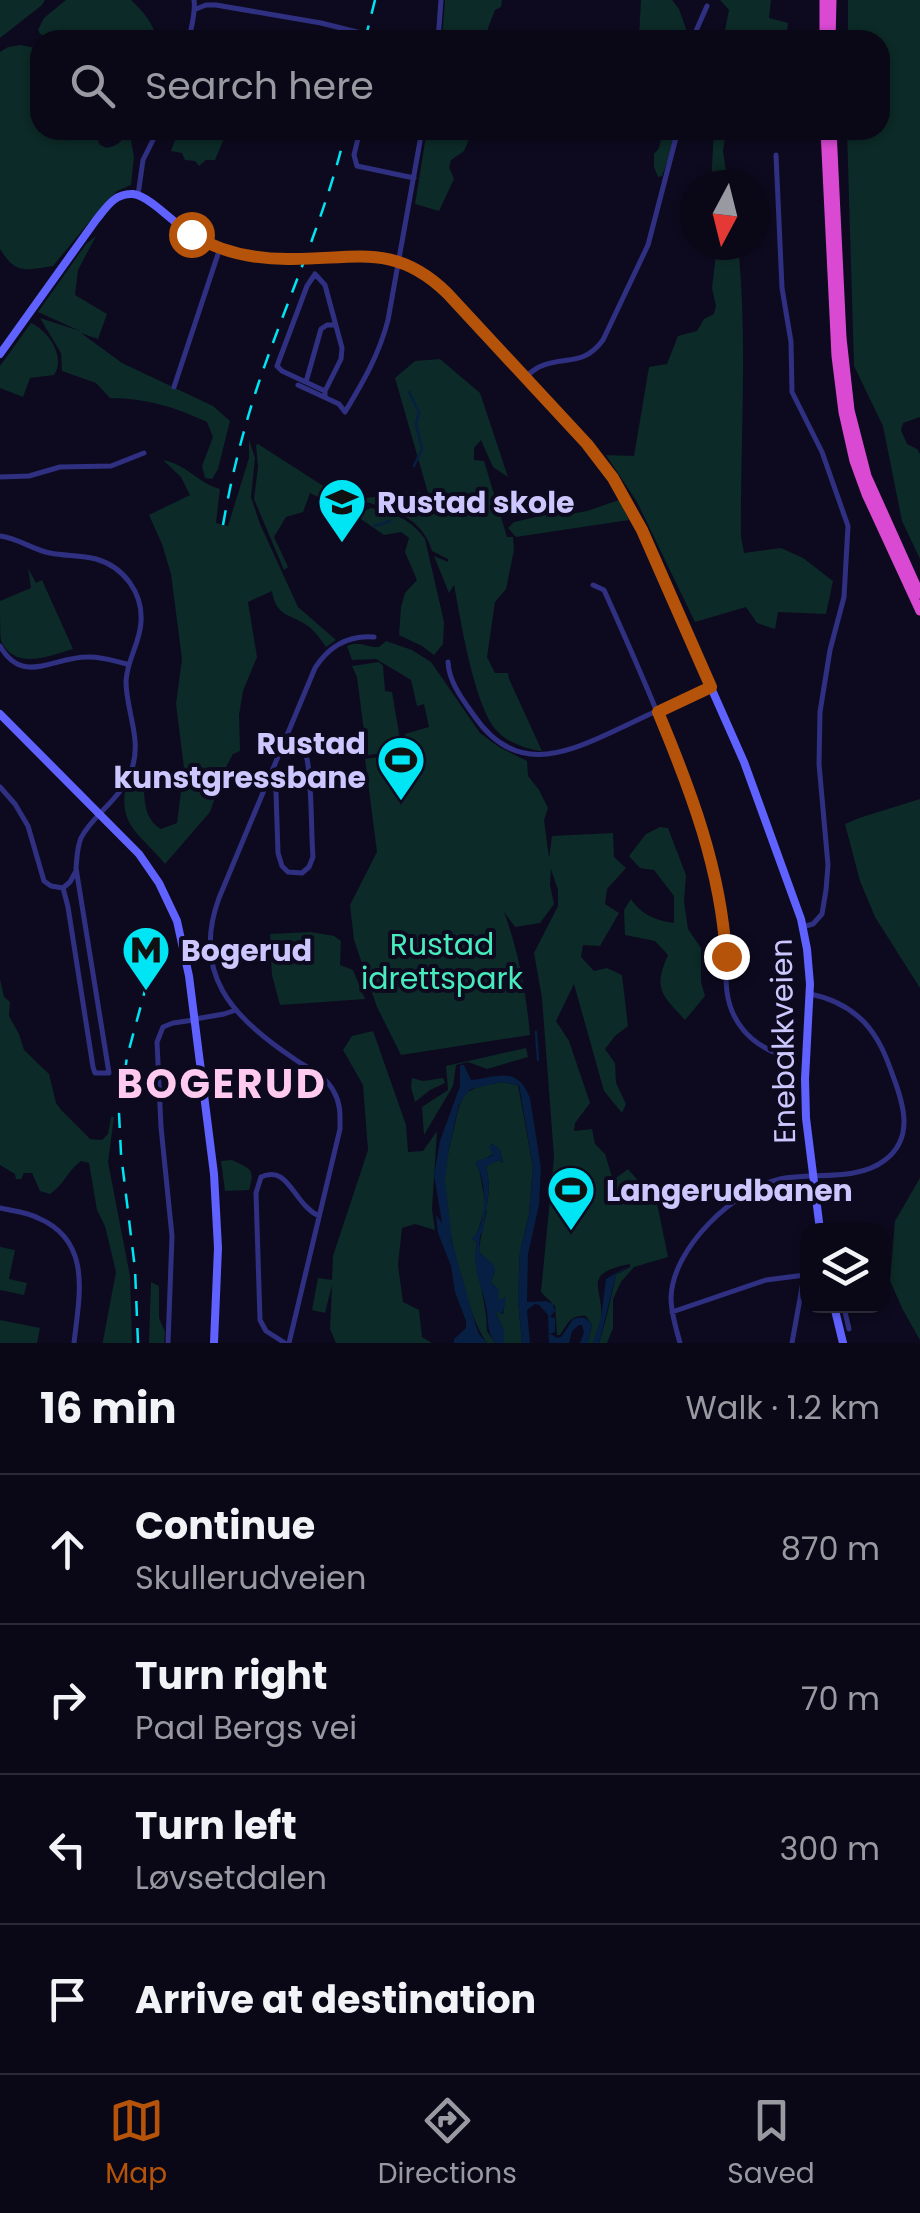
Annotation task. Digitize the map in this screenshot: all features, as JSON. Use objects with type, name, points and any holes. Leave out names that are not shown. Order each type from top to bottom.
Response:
[{"type":"highway","points":[[824,0],[826,30]]},
{"type":"highway","points":[[828,30],[832,0]]},
{"type":"highway","points":[[828,140],[838,375],[845,426],[874,512],[920,611]]},
{"type":"highway","points":[[829,140],[843,356],[856,441],[874,492],[920,594]]},
{"type":"main road","points":[[2,348],[108,204],[121,196],[138,195],[191,234],[220,248],[258,257],[362,255],[399,261],[424,273],[587,444],[624,493],[748,773],[802,926]]},
{"type":"main road","points":[[0,714],[139,854],[160,883],[183,943],[218,1212],[214,1343]]},
{"type":"main road","name":"Enebakkveien","points":[[802,926],[810,994],[805,1094],[819,1223]]},
{"type":"main road","points":[[835,1313],[842,1343]]},
{"type":"street","points":[[191,30],[196,9],[194,0]]},
{"type":"street","points":[[439,30],[441,0]]},
{"type":"street","points":[[196,9],[216,5],[345,30]]},
{"type":"street","points":[[696,30],[707,6]]},
{"type":"street","points":[[138,195],[143,160],[153,140]]},
{"type":"street","points":[[358,140],[354,161],[360,168],[414,178]]},
{"type":"street","points":[[325,394],[342,353],[323,280],[318,275],[313,274],[277,364],[282,371],[340,404],[345,412],[362,386],[382,342],[420,140]]},
{"type":"street","points":[[524,377],[542,365],[581,359],[602,340],[648,244],[675,140]]},
{"type":"street","name":"Enebakkveien","points":[[776,155],[792,392],[822,452],[848,526],[844,598],[820,712],[826,890],[818,920],[802,926]]},
{"type":"street","points":[[174,387],[220,248]]},
{"type":"street","points":[[306,382],[321,328],[335,325]]},
{"type":"street","points":[[298,385],[325,394]]},
{"type":"street","points":[[0,478],[29,476],[59,467],[112,466],[144,453]]},
{"type":"street","points":[[0,536],[50,553],[97,559],[120,571],[131,583],[141,614],[140,630],[127,664],[126,688],[136,736],[135,759],[125,784],[80,840],[76,868],[63,888]]},
{"type":"street","points":[[592,585],[604,590],[658,712],[707,840],[724,935],[727,996],[744,1032],[778,1054]]},
{"type":"street","points":[[319,1216],[304,1206],[280,1176],[272,1173],[260,1177],[256,1193],[260,1320],[266,1331],[287,1343],[319,1216],[340,1130],[340,1112],[337,1097],[324,1078],[279,1048],[226,996],[210,957],[210,927],[308,681],[322,658],[340,642],[360,636],[374,637]]},
{"type":"street","points":[[0,646],[7,657],[27,668],[86,657],[127,664]]},
{"type":"street","points":[[448,662],[451,680],[480,724],[496,740],[525,753],[541,755],[565,752],[711,687]]},
{"type":"street","points":[[268,780],[276,792],[279,858],[288,872],[302,872],[313,857],[306,757],[302,749],[286,740]]},
{"type":"street","points":[[0,786],[28,826],[42,878],[51,886],[63,888]]},
{"type":"street","points":[[63,888],[92,1066],[95,1072],[109,1073],[76,868]]},
{"type":"street","points":[[680,1343],[671,1294],[694,1241],[716,1216],[776,1180],[860,1171],[881,1164],[897,1149],[905,1114],[875,1036],[848,1010],[810,994]]},
{"type":"street","points":[[168,1343],[172,1236],[157,1042],[160,1031],[168,1024],[236,1010]]},
{"type":"street","points":[[0,1208],[48,1223],[65,1238],[74,1254],[81,1284],[74,1343]]},
{"type":"street","points":[[672,1312],[766,1280],[800,1275]]},
{"type":"street","points":[[792,1343],[800,1301]]},
{"type":"street","points":[[845,1313],[849,1329]]},
{"type":"green space","points":[[0,0],[45,0],[0,38]]},
{"type":"green space","points":[[66,0],[131,0],[153,30],[38,30],[44,18]]},
{"type":"green space","points":[[445,0],[502,0],[488,30],[443,30]]},
{"type":"green space","points":[[641,0],[672,0],[686,30],[639,30]]},
{"type":"green space","points":[[720,0],[771,0],[769,18],[788,23],[787,30],[725,30],[729,10]]},
{"type":"green space","points":[[848,0],[920,0],[920,417],[903,423],[901,430],[907,444],[920,454],[920,559],[902,521],[883,426],[854,366],[847,140],[890,140],[890,30],[848,30]]},
{"type":"green space","points":[[8,47],[30,47],[30,140],[98,140],[106,148],[122,140],[132,140],[131,185],[117,191],[105,203],[53,266],[16,267],[0,249],[0,52]]},
{"type":"green space","points":[[175,140],[223,140],[215,160],[206,160],[199,166],[195,161],[185,160],[182,153],[171,151]]},
{"type":"green space","points":[[425,140],[469,140],[464,151],[451,160],[449,167],[454,179],[439,211],[415,204]]},
{"type":"green space","points":[[661,140],[674,140],[662,176],[658,177],[654,154]]},
{"type":"green space","points":[[713,140],[725,140],[726,170],[712,170]]},
{"type":"green space","points":[[96,236],[78,270],[75,295],[107,314],[98,339],[81,333],[122,363],[213,406],[230,421],[212,479],[205,478],[202,466],[213,437],[207,422],[160,404],[110,398],[96,383],[62,371],[61,353],[40,318],[80,331],[38,312],[86,244]]},
{"type":"green space","points":[[715,260],[739,260],[744,553],[781,548],[803,558],[833,581],[826,614],[778,612],[775,629],[757,623],[746,607],[695,622],[637,502],[606,455],[634,456],[649,367],[667,364],[678,336],[697,331],[704,319],[714,314]]},
{"type":"green space","points":[[31,323],[54,345],[58,360],[54,375],[30,378],[23,397],[0,388],[0,366]]},
{"type":"green space","points":[[440,359],[480,393],[508,477],[493,467],[481,440],[474,448],[474,460],[484,461],[507,537],[513,537],[514,550],[506,589],[495,602],[487,657],[495,673],[508,673],[542,751],[508,740],[490,721],[482,705],[454,585],[449,593],[434,556],[448,559],[432,551],[412,521],[359,499],[428,493],[395,378],[415,361]]},
{"type":"green space","points":[[249,440],[255,458],[251,497],[260,524],[298,607],[336,640],[326,647],[311,628],[281,611],[272,591],[248,602],[257,657],[243,691],[240,751],[233,754],[225,769],[210,812],[165,864],[132,828],[124,796],[127,781],[144,785],[145,804],[152,821],[161,829],[177,823],[184,768],[176,704],[182,659],[171,574],[149,515],[190,495],[181,477],[163,460],[220,489],[216,523],[228,526],[249,458]]},
{"type":"green space","points":[[258,444],[328,489],[365,507],[336,521],[326,499],[310,493],[303,512],[286,517],[274,537],[288,567],[284,570],[254,499]]},
{"type":"green space","points":[[619,500],[629,520],[516,537],[508,528],[514,522],[562,511],[564,515],[587,511]]},
{"type":"green space","points":[[371,508],[401,518],[425,539],[444,622],[443,644],[434,655],[399,635],[405,593],[417,580],[405,552],[409,538],[401,532],[384,535],[355,515]]},
{"type":"green space","points":[[28,568],[36,583],[42,580],[73,649],[24,659],[7,650],[1,641],[0,601],[31,588]]},
{"type":"green space","name":"Rustad idrettspark","points":[[386,641],[431,662],[480,733],[527,761],[528,776],[548,808],[544,820],[549,858],[552,836],[613,833],[614,857],[626,868],[607,889],[605,904],[619,913],[600,946],[583,945],[581,957],[594,971],[607,968],[622,975],[628,1026],[605,1049],[615,1063],[616,1083],[626,1104],[622,1113],[604,1091],[574,984],[556,1021],[569,1041],[590,1103],[575,1123],[574,1131],[592,1129],[613,1180],[628,1169],[657,1203],[668,1257],[634,1267],[621,1282],[613,1299],[613,1328],[607,1343],[599,1343],[616,1275],[630,1264],[600,1277],[601,1319],[593,1343],[588,1343],[592,1325],[586,1316],[573,1318],[557,1335],[555,1306],[541,1292],[554,1157],[542,998],[534,953],[558,906],[551,869],[554,904],[540,923],[515,927],[504,912],[521,973],[530,1035],[401,1055],[377,1007],[354,940],[350,905],[377,852],[365,759],[394,755],[367,755],[357,677],[352,666],[379,662],[383,666],[385,691],[392,692],[400,739],[429,727],[424,704],[417,706],[411,680],[376,659],[352,660],[347,646],[379,647]]},
{"type":"green space","points":[[920,799],[920,988],[875,917],[860,881],[845,824]]},
{"type":"green space","points":[[660,827],[668,828],[686,875],[688,929],[701,948],[705,996],[685,1020],[670,1004],[660,984],[668,955],[655,941],[625,935],[624,910],[631,899],[650,916],[674,923],[674,896],[654,870],[640,868],[629,856],[646,834]]},
{"type":"green space","points":[[311,932],[341,941],[340,965],[353,970],[365,999],[280,1005],[272,975],[270,934]]},
{"type":"green space","points":[[0,979],[4,997],[10,1002],[9,1016],[24,1050],[49,1074],[61,1110],[90,1139],[102,1140],[114,1117],[108,1162],[130,1276],[132,1343],[103,1343],[116,1272],[97,1210],[89,1163],[81,1161],[50,1194],[40,1191],[32,1173],[16,1179],[15,1174],[0,1165]]},
{"type":"green space","points":[[373,1031],[406,1125],[408,1152],[423,1151],[437,1131],[432,1209],[435,1230],[415,1224],[402,1228],[398,1265],[403,1302],[419,1310],[422,1337],[432,1343],[336,1343],[330,1329],[332,1285],[325,1313],[312,1310],[318,1278],[332,1280],[333,1256],[368,1150],[363,1085],[343,1050],[352,1036]]},
{"type":"green space","points":[[526,1048],[528,1057],[487,1069],[468,1062],[456,1065],[453,1086],[424,1135],[422,1107],[448,1090],[446,1066]]},
{"type":"green space","points":[[412,1078],[443,1078],[445,1083],[415,1102]]},
{"type":"green space","points":[[501,1082],[518,1085],[533,1167],[529,1214],[520,1252],[518,1299],[522,1343],[504,1343],[504,1331],[496,1313],[503,1314],[505,1298],[498,1300],[496,1287],[491,1283],[493,1265],[479,1252],[487,1210],[473,1239],[477,1242],[487,1331],[495,1343],[487,1343],[479,1329],[457,1264],[446,1196],[447,1158],[461,1101],[472,1090]],"holes":[[[492,1144],[500,1150],[503,1163],[498,1160],[486,1166],[486,1207],[476,1164],[493,1154]]]},
{"type":"green space","points":[[232,1160],[250,1171],[249,1190],[225,1191],[221,1161]]},
{"type":"green space","points":[[920,1178],[920,1340],[890,1281],[895,1221]]},
{"type":"green space","points":[[0,1247],[15,1250],[9,1279],[27,1283],[24,1295],[0,1290]]},
{"type":"green space","points":[[151,1282],[159,1286],[164,1343],[149,1343]]},
{"type":"green space","points":[[0,1320],[40,1328],[37,1343],[0,1343]]},
{"type":"water","points":[[460,1065],[464,1065],[471,1080],[513,1077],[530,1098],[541,1168],[539,1205],[528,1254],[527,1302],[553,1304],[555,1311],[550,1317],[555,1318],[555,1332],[550,1334],[558,1338],[573,1319],[586,1319],[592,1325],[588,1343],[580,1343],[584,1332],[579,1325],[572,1331],[569,1343],[549,1343],[548,1315],[535,1304],[527,1310],[530,1343],[522,1343],[518,1299],[520,1251],[529,1214],[533,1167],[519,1085],[501,1082],[471,1089],[465,1095],[449,1147],[445,1180],[452,1242],[475,1323],[487,1343],[454,1343],[466,1328],[466,1321],[438,1233],[436,1215],[442,1223],[434,1175],[440,1141],[460,1086]]},
{"type":"water","points":[[489,1146],[500,1150],[503,1163],[498,1160],[486,1167],[488,1198],[479,1252],[494,1265],[491,1283],[499,1290],[498,1300],[506,1297],[507,1308],[501,1315],[496,1313],[504,1331],[504,1343],[495,1343],[490,1334],[476,1267],[477,1242],[472,1239],[484,1212],[482,1180],[475,1162],[493,1155]]},
{"type":"water","points":[[630,1265],[616,1275],[599,1343],[593,1343],[606,1279]]},
{"type":"waterway","points":[[409,392],[419,412],[416,424],[422,449],[414,466]]},
{"type":"waterway","points":[[375,526],[390,521]]},
{"type":"waterway","points":[[536,1032],[538,1060]]},
{"type":"railway","points":[[368,30],[375,0]]},
{"type":"railway","points":[[223,525],[251,407],[343,140]]},
{"type":"railway","points":[[138,1343],[135,1269],[119,1113],[127,1057],[157,946]]},
{"type":"place","name":"Rustad skole","points":[[342,544]]},
{"type":"place","name":"Rustad kunstgressbane","points":[[401,802]]},
{"type":"place","name":"Bogerud","points":[[146,992]]},
{"type":"place","name":"Langerudbanen","points":[[571,1232]]},
{"type":"district","name":"BOGERUD","points":[[222,1084]]},
{"type":"route","points":[[191,234],[220,248],[258,257],[369,255],[415,268],[447,293],[602,462],[624,493],[711,687],[658,712],[707,840],[717,879],[726,956]]}]
